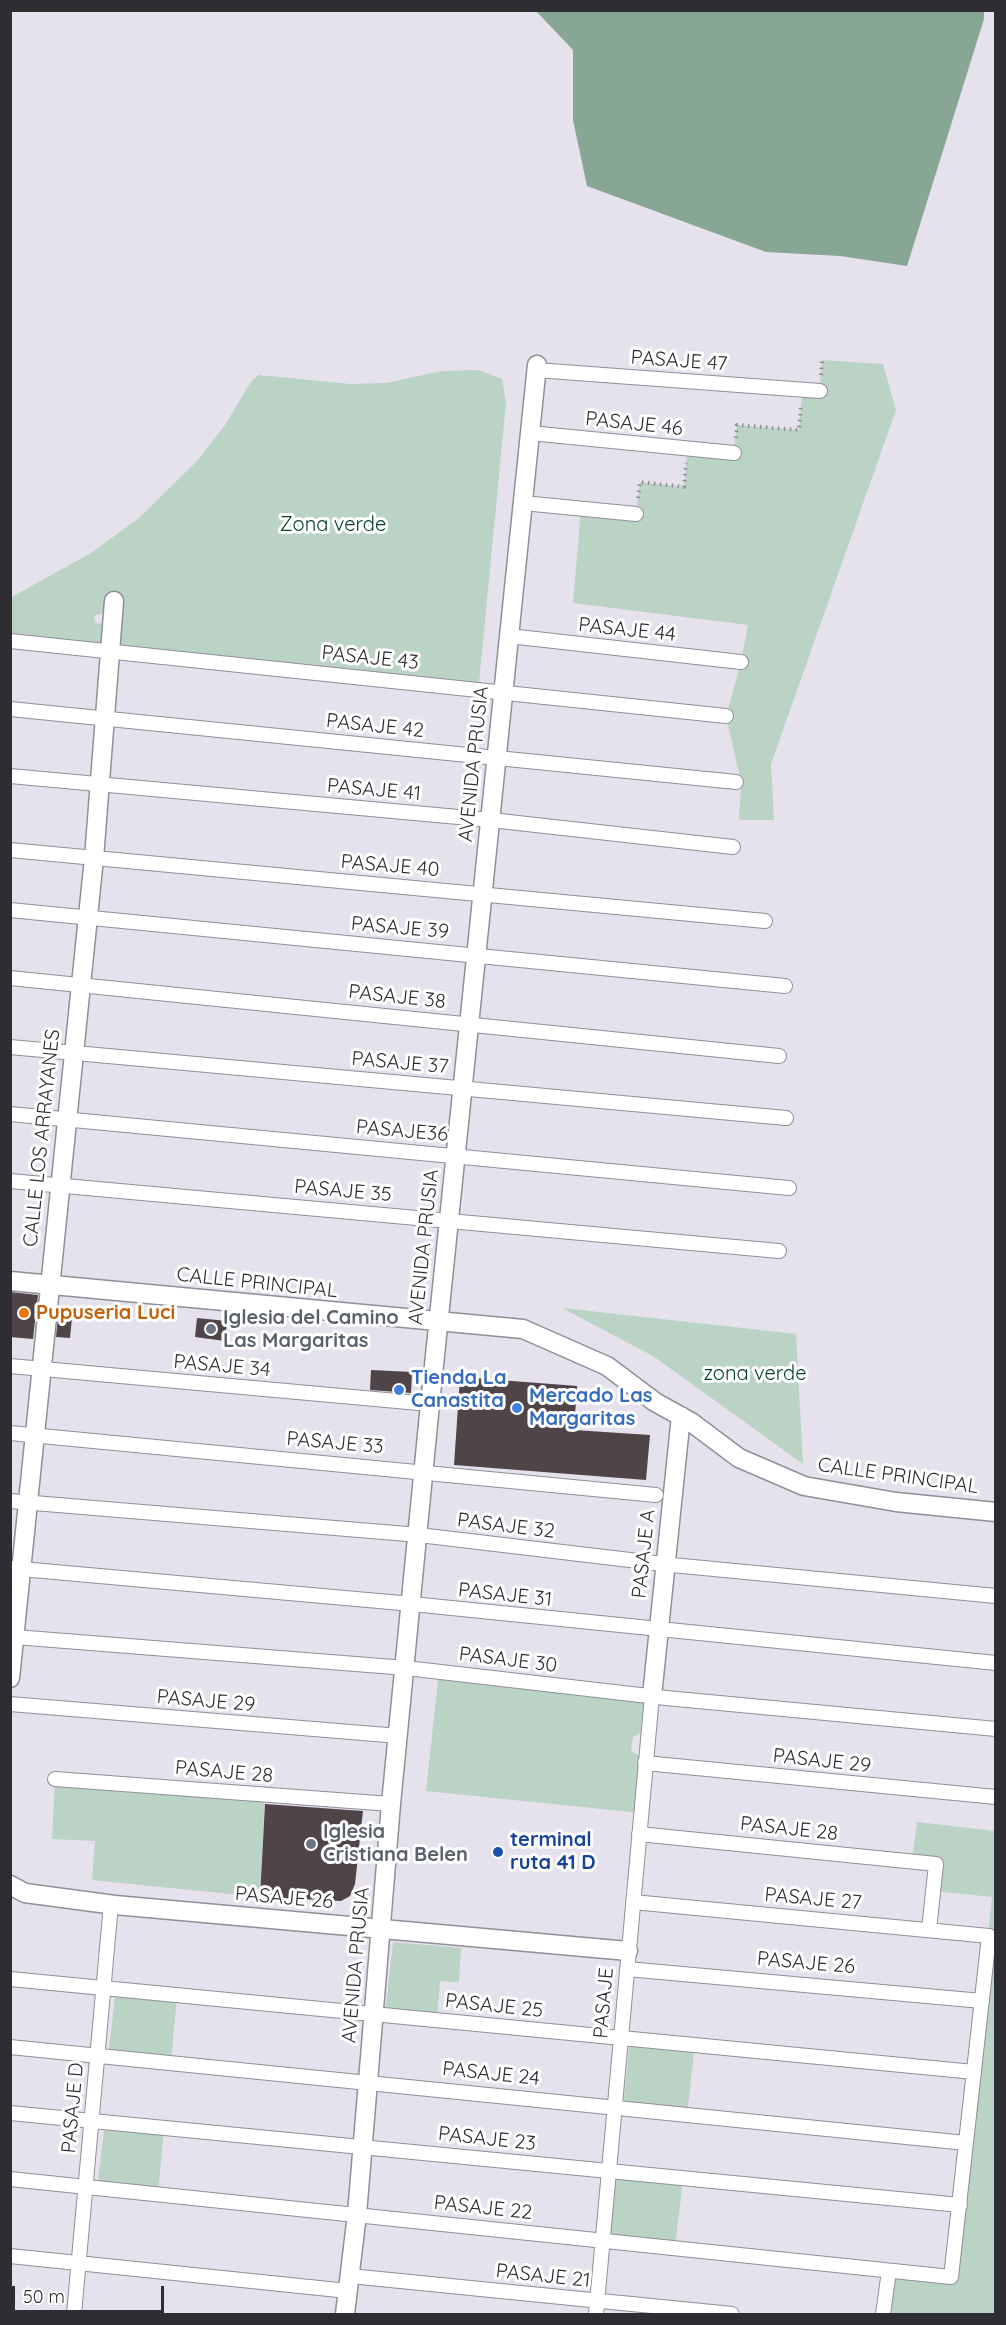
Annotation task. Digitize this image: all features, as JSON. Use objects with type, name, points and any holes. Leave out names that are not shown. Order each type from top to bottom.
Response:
[{"type":"street","name":"PASAJE 47","points":[[537,367],[820,391]]},
{"type":"street","name":"AVENIDA PRUSIA","points":[[345,2314],[357,2214],[391,1804],[430,1404],[537,367]]},
{"type":"street","name":"PASAJE 46","points":[[530,433],[734,453]]},
{"type":"street","points":[[523,503],[636,514]]},
{"type":"street","name":"CALLE LOS ARRAYANES","points":[[10,1678],[15,1637],[20,1502],[36,1435],[65,1119],[94,858],[114,601]]},
{"type":"street","name":"PASAJE 44","points":[[509,636],[741,662]]},
{"type":"street","name":"PASAJE 43","points":[[10,641],[726,716]]},
{"type":"street","name":"PASAJE 42","points":[[10,709],[736,782]]},
{"type":"street","name":"PASAJE 41","points":[[10,776],[491,820],[733,847]]},
{"type":"street","name":"PASAJE 40","points":[[10,850],[765,921]]},
{"type":"street","name":"PASAJE 39","points":[[10,910],[785,986]]},
{"type":"street","name":"PASAJE 38","points":[[10,978],[779,1056]]},
{"type":"street","name":"PASAJE 37","points":[[10,1047],[786,1118]]},
{"type":"street","name":"PASAJE36","points":[[10,1114],[789,1188]]},
{"type":"street","name":"PASAJE 35","points":[[10,1181],[779,1251]]},
{"type":"street","name":"CALLE PRINCIPAL","points":[[10,1281],[439,1323],[523,1329],[607,1366],[655,1402],[681,1416],[739,1458],[804,1486],[896,1502],[996,1512]]},
{"type":"street","name":"PASAJE 34","points":[[10,1366],[430,1404]]},
{"type":"street","name":"PASAJE A","points":[[652,1696],[681,1416]]},
{"type":"street","name":"PASAJE 33","points":[[10,1433],[656,1495]]},
{"type":"street","name":"PASAJE 32","points":[[20,1502],[419,1535],[665,1564],[996,1596]]},
{"type":"street","name":"PASAJE 31","points":[[16,1569],[412,1604],[996,1663]]},
{"type":"street","name":"PASAJE 30","points":[[15,1637],[406,1668],[652,1696],[996,1729]]},
{"type":"street","name":"PASAJE","points":[[597,2308],[652,1696]]},
{"type":"street","name":"PASAJE 29","points":[[10,1704],[399,1737]]},
{"type":"street","name":"PASAJE 29","points":[[645,1763],[996,1797]]},
{"type":"street","name":"PASAJE 28","points":[[54,1779],[391,1804]]},
{"type":"street","name":"PASAJE 28","points":[[639,1834],[936,1864],[929,1930]]},
{"type":"street","name":"PASAJE 26","points":[[10,1885],[25,1893],[111,1904],[382,1928],[628,1960],[982,2001]]},
{"type":"street","name":"PASAJE 27","points":[[633,1902],[989,1936],[982,2001]]},
{"type":"street","name":"PASAJE D","points":[[74,2314],[111,1904]]},
{"type":"street","name":"PASAJE 25","points":[[10,1980],[974,2072]]},
{"type":"street","points":[[960,2205],[982,2001]]},
{"type":"street","name":"PASAJE 24","points":[[10,2047],[966,2143]]},
{"type":"street","name":"PASAJE 23","points":[[10,2113],[960,2205]]},
{"type":"street","name":"PASAJE 22","points":[[10,2180],[951,2277],[960,2205]]},
{"type":"street","name":"PASAJE 21","points":[[10,2256],[349,2284],[597,2308],[732,2314]]},
{"type":"street","points":[[884,2314],[889,2271]]},
{"type":"path","points":[[734,453],[737,425],[799,430],[802,389]]},
{"type":"path","points":[[636,514],[640,482],[684,487],[687,448]]},
{"type":"green space","points":[[536,11],[984,11],[984,19],[907,266],[840,256],[766,252],[587,186],[573,120],[573,50]]},
{"type":"green space","points":[[822,360],[883,364],[896,410],[771,764],[774,820],[739,820],[741,782],[726,716],[741,662],[748,625],[573,603],[581,510],[636,514],[640,482],[684,487],[687,453],[733,457],[737,425],[799,430],[802,396],[819,397]]},
{"type":"green space","name":"Zona verde","points":[[479,370],[502,379],[506,403],[479,683],[120,648],[121,602],[105,601],[102,613],[94,616],[95,623],[103,624],[102,648],[11,639],[10,598],[91,553],[139,518],[198,460],[225,425],[252,380],[259,375],[350,384],[386,383],[442,371]]},
{"type":"green space","name":"zona verde","points":[[562,1308],[796,1334],[803,1464],[653,1356]]},
{"type":"green space","points":[[439,1671],[652,1696],[645,1731],[633,1737],[631,1751],[642,1757],[641,1813],[426,1791]]},
{"type":"green space","points":[[55,1779],[265,1795],[260,1897],[92,1880],[95,1841],[52,1839]]},
{"type":"green space","points":[[917,1822],[995,1831],[995,2314],[884,2314],[889,2271],[951,2277],[992,1897],[933,1891],[936,1864],[912,1861]]},
{"type":"green space","points":[[393,1942],[461,1948],[459,1982],[440,1981],[437,2020],[385,2015]]},
{"type":"green space","points":[[116,1989],[177,1995],[171,2063],[108,2057]]},
{"type":"green space","points":[[630,2039],[695,2045],[687,2114],[623,2108]]},
{"type":"green space","points":[[105,2122],[164,2128],[158,2194],[97,2188]]},
{"type":"green space","points":[[616,2171],[683,2179],[675,2249],[608,2240]]},
{"type":"building","name":"Pupuseria Luci","points":[[10,1292],[38,1295],[33,1339],[10,1337]]},
{"type":"building","points":[[59,1306],[73,1308],[70,1338],[56,1337]]},
{"type":"building","name":"Iglesia del Camino Las Margaritas","points":[[197,1318],[227,1321],[225,1341],[195,1337]]},
{"type":"building","points":[[371,1370],[412,1372],[411,1393],[370,1390]]},
{"type":"building","name":"Mercado Las Margaritas","points":[[460,1377],[577,1386],[574,1430],[650,1435],[646,1480],[454,1465]]},
{"type":"building","name":"Iglesia Cristiana Belen","points":[[265,1804],[363,1811],[355,1884],[350,1896],[341,1901],[260,1897]]},
{"type":"place","name":"Pupuseria Luci","points":[[24,1313]]},
{"type":"place","name":"Iglesia del Camino Las Margaritas","points":[[211,1329]]},
{"type":"place","name":"Tienda La Canastita","points":[[399,1390]]},
{"type":"place","name":"Mercado Las Margaritas","points":[[517,1408]]},
{"type":"place","name":"Iglesia Cristiana Belen","points":[[311,1844]]},
{"type":"place","name":"terminal ruta 41 D","points":[[498,1852]]}]
